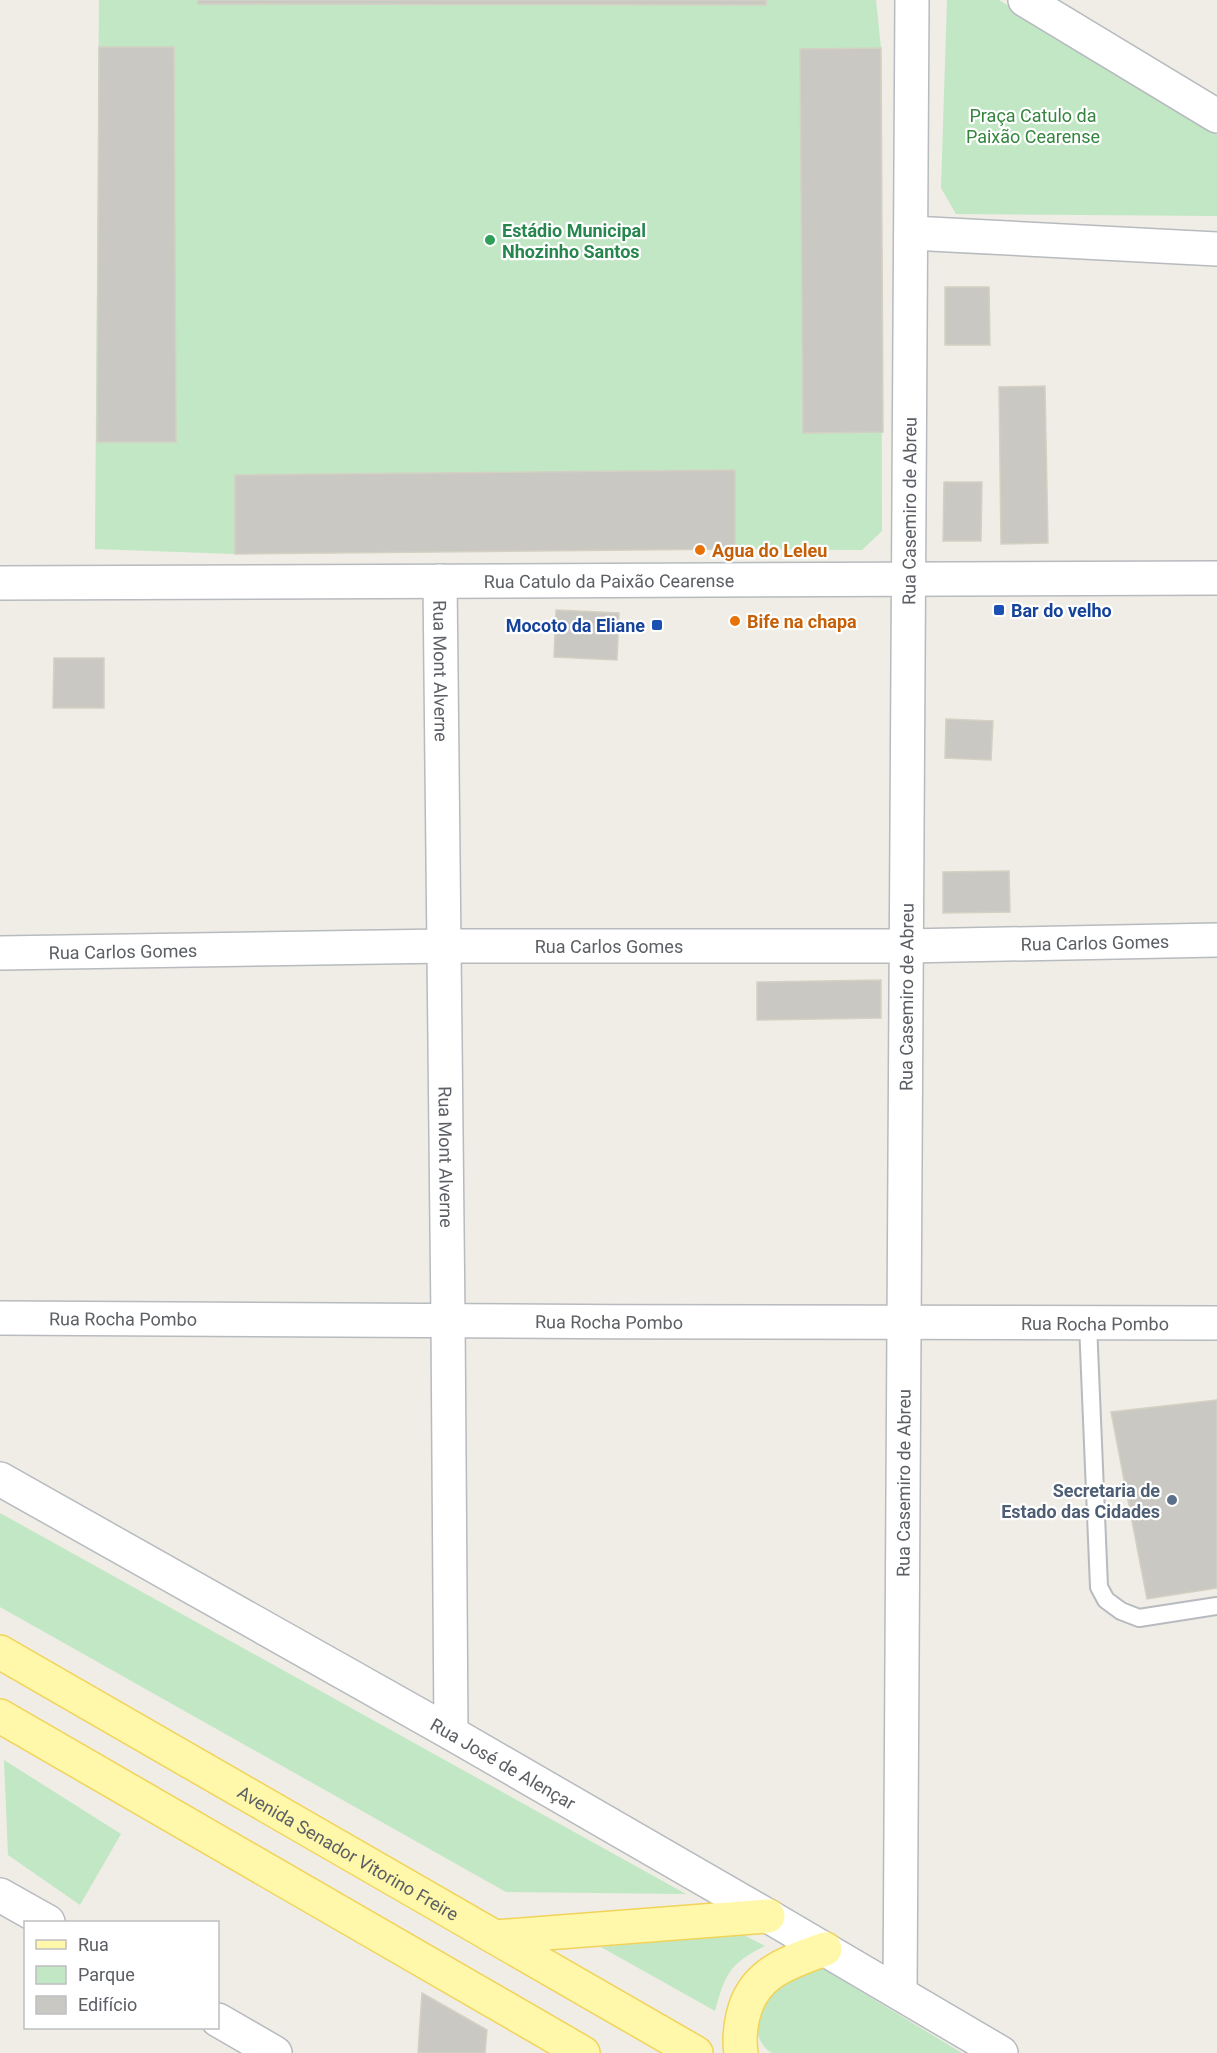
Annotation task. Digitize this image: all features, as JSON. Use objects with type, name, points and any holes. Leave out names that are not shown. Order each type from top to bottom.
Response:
[{"type":"main road","name":"Avenida Senador Vitorino Freire","points":[[0,1652],[696,2053]]},
{"type":"main road","points":[[0,1716],[583,2053]]},
{"type":"main road","points":[[495,1937],[768,1916]]},
{"type":"main road","points":[[741,2053],[739,2032],[745,2006],[754,1989],[778,1968],[825,1949]]},
{"type":"street","name":"Rua Casemiro de Abreu","points":[[900,1993],[912,0]]},
{"type":"street","points":[[1025,0],[1217,117]]},
{"type":"street","points":[[911,234],[1217,249]]},
{"type":"street","name":"Rua Catulo da Paixão Cearense","points":[[0,583],[1217,579]]},
{"type":"street","name":"Rua Mont Alverne","points":[[440,581],[451,1733]]},
{"type":"street","name":"Rua Carlos Gomes","points":[[0,953],[444,946],[907,946],[1217,940]]},
{"type":"street","name":"Rua Rocha Pombo","points":[[0,1318],[448,1319],[905,1324],[1217,1323]]},
{"type":"street","name":"Rua José de Alençar","points":[[0,1479],[451,1733],[1001,2053]]},
{"type":"street","points":[[0,1895],[45,1921]]},
{"type":"street","points":[[219,2021],[275,2053]]},
{"type":"lane","points":[[1088,1324],[1099,1587],[1106,1600],[1121,1611],[1139,1618],[1217,1606]]},
{"type":"green space","name":"Estádio Municipal Nhozinho Santos","points":[[99,0],[876,0],[881,48],[882,531],[862,550],[735,549],[235,554],[95,549]]},
{"type":"green space","name":"Praça Catulo da Paixão Cearense","points":[[947,0],[999,0],[1217,135],[1217,216],[956,214],[941,188]]},
{"type":"green space","points":[[0,1513],[686,1894],[506,1892],[0,1607]]},
{"type":"green space","points":[[4,1760],[121,1834],[80,1905],[8,1855]]},
{"type":"green space","points":[[738,1932],[765,1946],[736,1964],[726,1979],[715,2011],[601,1947]]},
{"type":"green space","points":[[822,1968],[962,2053],[772,2053],[761,2043],[758,2036],[756,2022],[759,2000],[799,1969]]},
{"type":"building","points":[[198,0],[766,0],[766,5],[198,4]]},
{"type":"building","points":[[99,47],[174,47],[176,442],[97,442]]},
{"type":"building","points":[[881,48],[883,432],[803,433],[800,49]]},
{"type":"building","points":[[945,287],[989,287],[990,345],[945,345]]},
{"type":"building","points":[[1045,386],[1048,543],[1001,544],[999,387]]},
{"type":"building","points":[[735,470],[735,549],[235,554],[235,475]]},
{"type":"building","points":[[944,482],[982,482],[981,541],[943,541]]},
{"type":"building","points":[[556,610],[619,613],[617,660],[554,657]]},
{"type":"building","points":[[54,658],[104,658],[104,708],[53,708]]},
{"type":"building","points":[[946,719],[993,721],[991,760],[945,758]]},
{"type":"building","points":[[1009,871],[1010,912],[943,913],[943,872]]},
{"type":"building","points":[[881,980],[881,1018],[757,1020],[757,982]]},
{"type":"building","name":"Secretaria de Estado das Cidades","points":[[1217,1400],[1217,1588],[1147,1599],[1111,1412]]},
{"type":"building","points":[[422,1993],[487,2030],[485,2053],[418,2053]]},
{"type":"place","name":"Estádio Municipal Nhozinho Santos","points":[[490,240]]},
{"type":"place","name":"Agua do Leleu","points":[[700,550]]},
{"type":"place","name":"Bar do velho","points":[[999,610]]},
{"type":"place","name":"Bife na chapa","points":[[735,621]]},
{"type":"place","name":"Mocoto da Eliane","points":[[657,625]]},
{"type":"place","name":"Secretaria de Estado das Cidades","points":[[1172,1500]]}]
